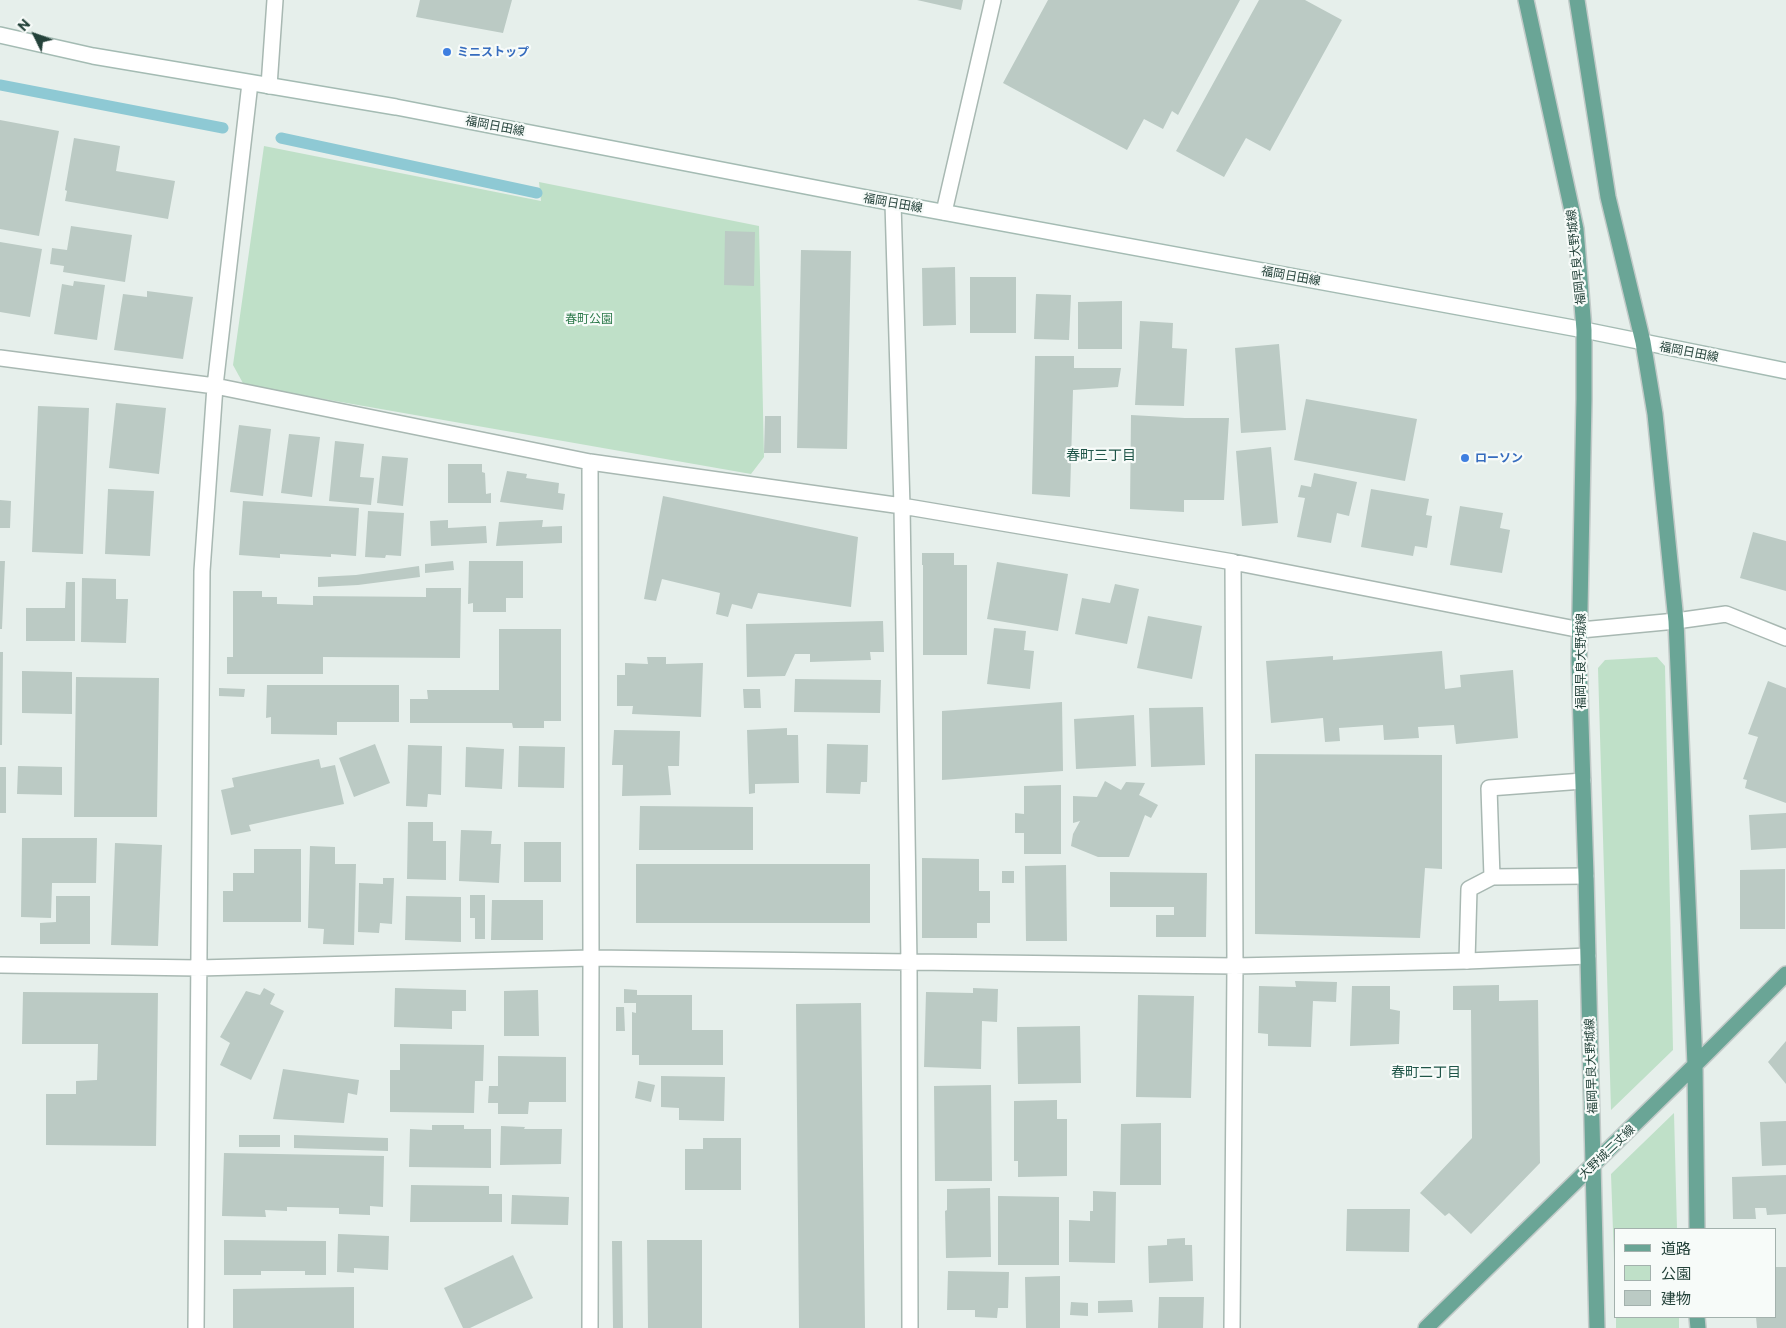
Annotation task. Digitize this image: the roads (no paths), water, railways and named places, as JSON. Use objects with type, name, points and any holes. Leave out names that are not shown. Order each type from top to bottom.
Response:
[{"type":"main road","name":"福岡早良大野城線","points":[[1526,0],[1576,229],[1584,330],[1581,630],[1579,662],[1597,1328]]},
{"type":"main road","points":[[1577,0],[1608,197],[1643,342],[1655,414],[1676,621],[1695,1065],[1697,1228]]},
{"type":"main road","name":"大野城二丈線","points":[[1426,1328],[1593,1166],[1786,974]]},
{"type":"street","points":[[269,86],[275,0]]},
{"type":"street","points":[[944,212],[993,0]]},
{"type":"street","name":"福岡日田線","points":[[0,35],[93,56],[396,107],[893,203],[1584,330],[1786,371]]},
{"type":"street","points":[[196,1328],[202,571],[215,386],[250,83]]},
{"type":"street","points":[[893,203],[902,506],[910,963],[910,1328]]},
{"type":"street","points":[[0,358],[215,386],[590,462],[902,506],[1233,562],[1581,630],[1726,614],[1786,638]]},
{"type":"street","points":[[590,462],[590,1328]]},
{"type":"street","points":[[1232,1328],[1235,966],[1233,562]]},
{"type":"street","points":[[1492,877],[1489,788],[1583,781]]},
{"type":"street","points":[[1467,961],[1469,888],[1492,877],[1586,876]]},
{"type":"street","points":[[0,965],[198,968],[591,958],[1235,966],[1467,961],[1588,956]]},
{"type":"waterway","points":[[0,85],[223,128]]},
{"type":"waterway","points":[[281,138],[537,193]]},
{"type":"place","name":"ミニストップ","points":[[447,52]]},
{"type":"place","name":"ローソン","points":[[1465,458]]},
{"type":"district","name":"春町三丁目","points":[[1101,455]]},
{"type":"district","name":"春町二丁目","points":[[1426,1072]]},
{"type":"park label","name":"春町公園","points":[[589,319]]}]
